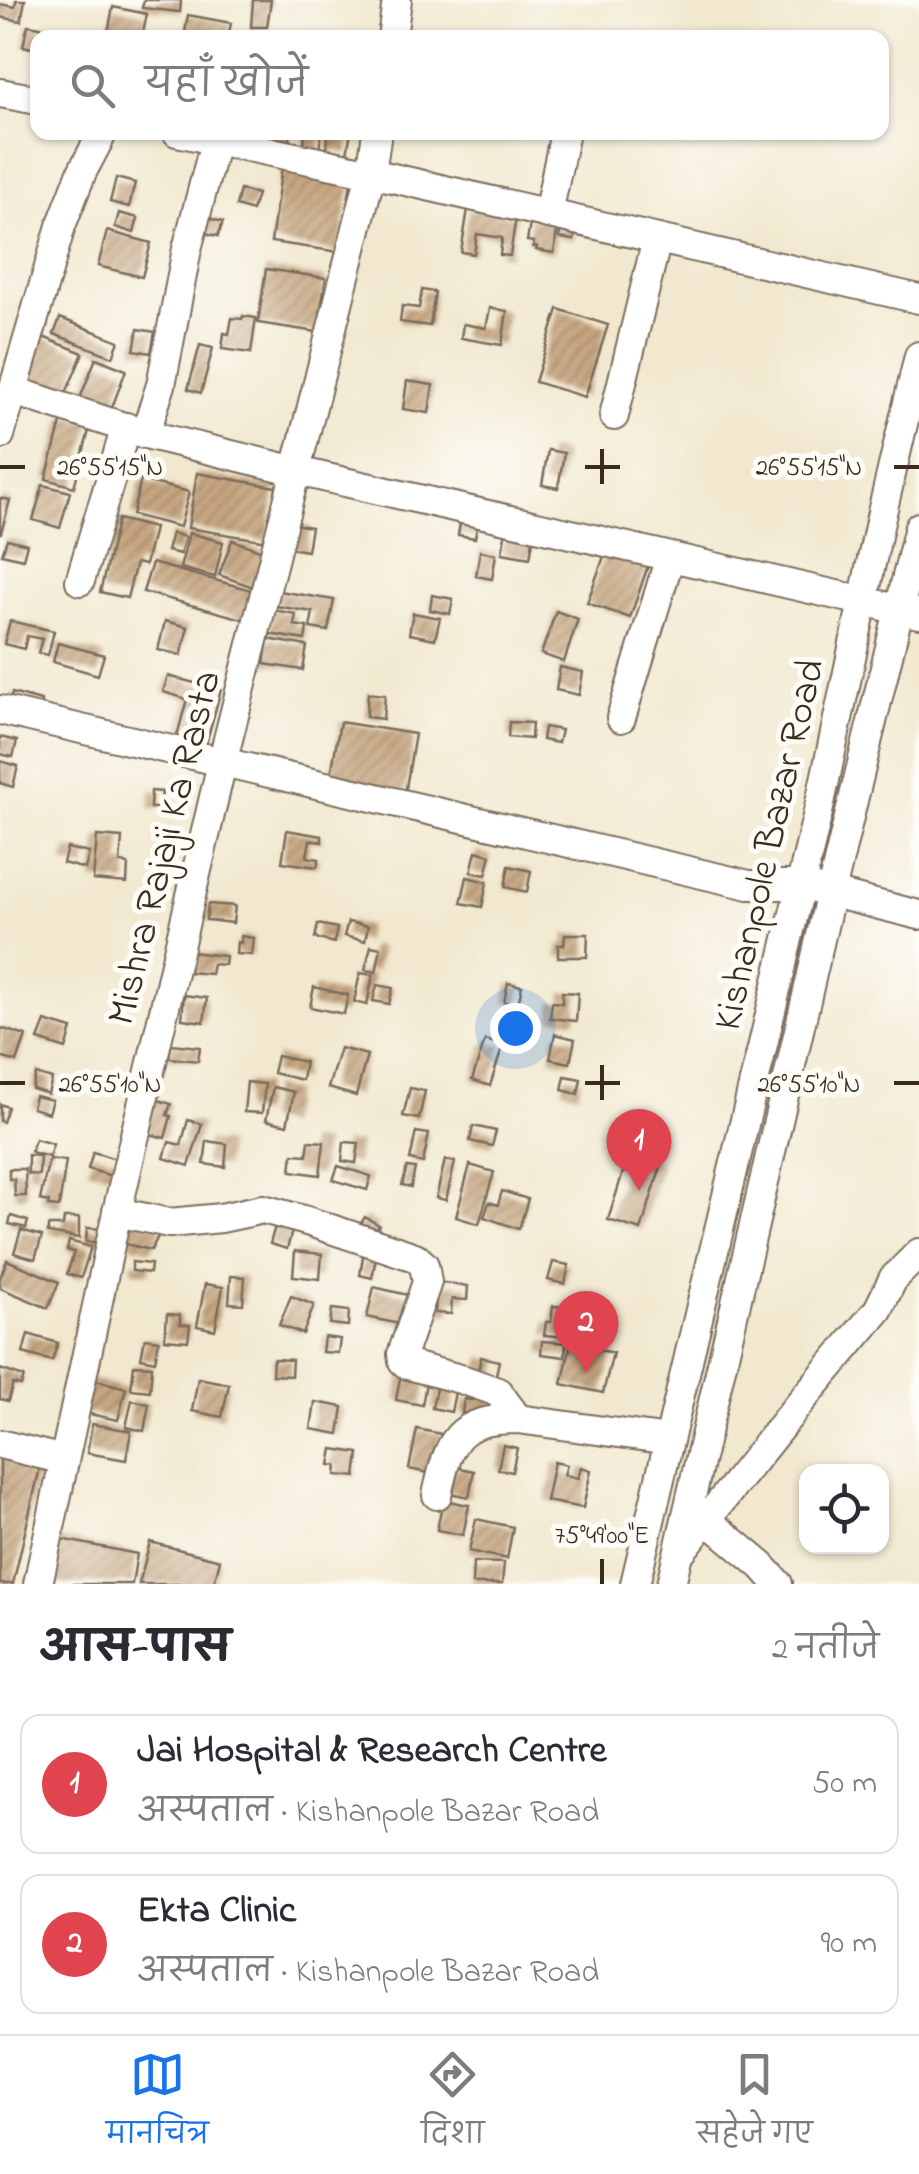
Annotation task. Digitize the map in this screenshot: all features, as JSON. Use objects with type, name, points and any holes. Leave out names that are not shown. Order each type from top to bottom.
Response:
[{"type":"street","points":[[393,30],[397,0]]},
{"type":"street","points":[[0,92],[30,98]]},
{"type":"street","points":[[0,435],[61,226],[99,140]]},
{"type":"street","points":[[207,140],[372,173],[919,299]]},
{"type":"street","name":"Mishra Rajaji Ka Rasta","points":[[38,1584],[117,1212],[222,763],[372,173],[377,140]]},
{"type":"street","points":[[548,214],[564,140]]},
{"type":"street","points":[[80,581],[136,430],[161,384],[187,249],[215,142]]},
{"type":"street","points":[[614,416],[658,239]]},
{"type":"street","name":"Kishanpole Bazar Road","points":[[635,1584],[800,885],[919,356]]},
{"type":"street","points":[[14,391],[136,430],[297,471],[909,612]]},
{"type":"street","points":[[671,1584],[831,892],[909,612],[919,527]]},
{"type":"street","points":[[621,718],[670,557]]},
{"type":"street","points":[[0,710],[748,885],[800,885],[919,916]]},
{"type":"street","points":[[117,1212],[169,1223],[263,1209],[415,1257],[424,1265],[427,1282],[403,1361],[498,1392],[518,1419]]},
{"type":"street","points":[[679,1554],[878,1310],[894,1279],[919,1253]]},
{"type":"street","points":[[438,1496],[446,1453],[459,1435],[476,1424],[495,1419],[670,1440]]},
{"type":"street","points":[[0,1444],[64,1460]]},
{"type":"street","points":[[706,1520],[778,1584]]},
{"type":"building","points":[[16,0],[25,0],[21,21],[0,17],[0,4],[15,7]]},
{"type":"building","points":[[144,0],[181,0],[180,12],[142,8]]},
{"type":"building","points":[[253,0],[271,0],[267,27],[251,27]]},
{"type":"building","points":[[113,7],[147,14],[144,30],[109,30]]},
{"type":"building","points":[[188,15],[231,23],[230,30],[185,30]]},
{"type":"building","points":[[28,25],[41,27],[30,30],[30,48],[23,46]]},
{"type":"building","points":[[304,140],[320,140],[319,153],[303,152]]},
{"type":"building","points":[[328,140],[349,140],[347,153],[327,149]]},
{"type":"building","points":[[282,166],[352,176],[340,252],[271,242]]},
{"type":"building","points":[[116,178],[135,183],[129,207],[110,202]]},
{"type":"building","points":[[240,190],[257,194],[252,211],[236,206]]},
{"type":"building","points":[[468,209],[516,217],[510,256],[500,255],[502,238],[477,234],[474,254],[461,252]]},
{"type":"building","points":[[119,213],[138,218],[134,233],[115,227]]},
{"type":"building","points":[[209,218],[223,222],[218,236],[205,233]]},
{"type":"building","points":[[531,218],[558,223],[554,253],[536,250],[534,242],[527,241]]},
{"type":"building","points":[[562,223],[576,226],[574,240],[559,238]]},
{"type":"building","points":[[107,231],[151,243],[142,277],[98,266]]},
{"type":"building","points":[[266,269],[326,278],[317,332],[258,323]]},
{"type":"building","points":[[422,290],[435,292],[430,326],[400,322],[402,306],[419,308]]},
{"type":"building","points":[[490,308],[507,311],[502,345],[461,338],[463,324],[486,328]]},
{"type":"building","points":[[558,309],[608,325],[585,397],[535,382]]},
{"type":"building","points":[[60,318],[119,341],[113,357],[54,334]]},
{"type":"building","points":[[232,318],[256,318],[251,353],[222,349],[224,333],[229,334]]},
{"type":"building","points":[[138,329],[155,332],[151,353],[134,350]]},
{"type":"building","points":[[43,337],[83,353],[64,398],[24,381]]},
{"type":"building","points":[[200,345],[213,348],[201,393],[188,389]]},
{"type":"building","points":[[96,358],[126,370],[110,413],[79,401]]},
{"type":"building","points":[[407,381],[433,385],[429,413],[403,409]]},
{"type":"building","points":[[63,415],[91,423],[74,487],[46,479]]},
{"type":"building","points":[[548,450],[564,453],[558,488],[542,485]]},
{"type":"building","points":[[197,473],[276,487],[267,541],[188,528]]},
{"type":"building","points":[[141,480],[189,492],[180,527],[132,515]]},
{"type":"building","points":[[43,485],[70,492],[60,528],[33,520]]},
{"type":"building","points":[[0,498],[10,500],[1,533],[0,533]]},
{"type":"building","points":[[461,518],[478,521],[475,538],[458,535]]},
{"type":"building","points":[[118,519],[154,528],[145,565],[136,563],[127,598],[100,592]]},
{"type":"building","points":[[288,523],[311,527],[307,551],[284,547]]},
{"type":"building","points":[[507,523],[535,528],[530,558],[502,553]]},
{"type":"building","points":[[172,533],[185,537],[180,554],[167,551]]},
{"type":"building","points":[[189,533],[223,542],[215,577],[180,568]]},
{"type":"building","points":[[7,539],[27,544],[23,559],[2,554]]},
{"type":"building","points":[[232,540],[268,553],[256,588],[219,575]]},
{"type":"building","points":[[607,548],[649,563],[630,618],[587,603]]},
{"type":"building","points":[[480,551],[496,554],[492,579],[476,576]]},
{"type":"building","points":[[152,563],[255,591],[246,620],[143,592]]},
{"type":"building","points":[[279,591],[334,600],[328,631],[310,628],[313,612],[276,606]]},
{"type":"building","points":[[432,595],[453,599],[450,614],[430,610]]},
{"type":"building","points":[[273,610],[296,614],[294,625],[307,627],[305,640],[269,634]]},
{"type":"building","points":[[556,611],[578,619],[564,662],[541,654]]},
{"type":"building","points":[[413,613],[440,618],[435,639],[409,634]]},
{"type":"building","points":[[10,621],[54,631],[48,655],[38,653],[42,639],[27,636],[24,649],[4,644]]},
{"type":"building","points":[[165,621],[188,627],[181,655],[158,650]]},
{"type":"building","points":[[268,639],[307,646],[303,670],[264,664]]},
{"type":"building","points":[[58,643],[104,655],[98,675],[53,662]]},
{"type":"building","points":[[560,667],[583,672],[579,695],[556,690]]},
{"type":"building","points":[[168,676],[221,690],[206,744],[177,736],[187,699],[163,692]]},
{"type":"building","points":[[12,693],[41,701],[38,713],[9,705]]},
{"type":"building","points":[[368,693],[385,695],[383,719],[366,717]]},
{"type":"building","points":[[340,722],[415,734],[405,794],[330,781]]},
{"type":"building","points":[[509,722],[532,723],[531,739],[508,737]]},
{"type":"building","points":[[544,727],[561,730],[558,743],[542,740]]},
{"type":"building","points":[[0,737],[17,741],[13,757],[0,754]]},
{"type":"building","points":[[0,761],[18,766],[13,787],[0,783]]},
{"type":"building","points":[[151,791],[162,792],[160,808],[150,808]]},
{"type":"building","points":[[287,830],[322,836],[322,842],[310,840],[307,857],[319,859],[317,867],[282,862]]},
{"type":"building","points":[[97,836],[122,838],[120,863],[128,864],[127,883],[93,880]]},
{"type":"building","points":[[67,848],[89,853],[85,869],[63,863]]},
{"type":"building","points":[[476,851],[491,855],[486,875],[471,872]]},
{"type":"building","points":[[509,866],[531,871],[527,892],[505,887]]},
{"type":"building","points":[[467,877],[487,882],[482,907],[461,903]]},
{"type":"building","points":[[208,904],[235,906],[233,923],[206,920]]},
{"type":"building","points":[[348,922],[368,926],[365,941],[344,936]]},
{"type":"building","points":[[318,924],[337,928],[334,943],[315,938]]},
{"type":"building","points":[[565,934],[588,934],[587,957],[558,957],[558,945],[564,945]]},
{"type":"building","points":[[241,936],[254,938],[252,955],[236,954]]},
{"type":"building","points":[[371,946],[381,948],[376,972],[365,970]]},
{"type":"building","points":[[191,952],[226,956],[225,965],[213,964],[211,974],[189,972]]},
{"type":"building","points":[[360,973],[373,975],[367,1005],[354,1002]]},
{"type":"building","points":[[508,983],[522,986],[518,1005],[504,1002]]},
{"type":"building","points":[[377,985],[393,988],[389,1004],[373,1001]]},
{"type":"building","points":[[314,987],[348,995],[344,1014],[310,1007]]},
{"type":"building","points":[[562,992],[578,993],[576,1021],[550,1018],[552,1002],[562,1003]]},
{"type":"building","points":[[184,995],[207,998],[204,1022],[182,1019]]},
{"type":"building","points":[[45,1021],[72,1029],[66,1049],[38,1040]]},
{"type":"building","points":[[1,1028],[26,1036],[17,1062],[0,1057]]},
{"type":"building","points":[[555,1034],[575,1039],[570,1063],[550,1059]]},
{"type":"building","points":[[485,1040],[503,1045],[490,1086],[472,1080]]},
{"type":"building","points":[[171,1044],[200,1047],[198,1061],[169,1058]]},
{"type":"building","points":[[340,1048],[367,1055],[356,1096],[328,1088]]},
{"type":"building","points":[[277,1056],[305,1062],[302,1080],[273,1073]]},
{"type":"building","points":[[36,1074],[52,1079],[48,1094],[32,1089]]},
{"type":"building","points":[[565,1076],[581,1079],[578,1094],[562,1090]]},
{"type":"building","points":[[247,1082],[265,1084],[262,1113],[244,1112]]},
{"type":"building","points":[[273,1087],[294,1092],[287,1125],[266,1120]]},
{"type":"building","points":[[410,1088],[425,1091],[419,1119],[403,1116]]},
{"type":"building","points":[[35,1096],[52,1100],[48,1113],[32,1108]]},
{"type":"building","points":[[152,1098],[171,1104],[165,1138],[142,1132]]},
{"type":"building","points":[[0,1104],[8,1107],[3,1122],[0,1121]]},
{"type":"building","points":[[188,1120],[202,1124],[189,1166],[164,1158],[169,1142],[181,1145]]},
{"type":"building","points":[[473,1126],[496,1131],[492,1146],[470,1141]]},
{"type":"building","points":[[416,1132],[429,1134],[423,1163],[410,1160]]},
{"type":"building","points":[[35,1139],[53,1144],[49,1157],[31,1152]]},
{"type":"building","points":[[207,1141],[227,1144],[225,1167],[204,1164]]},
{"type":"building","points":[[309,1141],[324,1142],[320,1175],[291,1171],[293,1154],[307,1155]]},
{"type":"building","points":[[344,1142],[359,1143],[356,1163],[342,1161]]},
{"type":"building","points":[[93,1152],[126,1162],[121,1179],[88,1169]]},
{"type":"building","points":[[629,1153],[662,1163],[641,1230],[608,1220]]},
{"type":"building","points":[[28,1155],[40,1156],[39,1175],[28,1174]]},
{"type":"building","points":[[49,1159],[66,1161],[59,1207],[40,1200]]},
{"type":"building","points":[[445,1160],[455,1162],[446,1200],[436,1198]]},
{"type":"building","points":[[470,1165],[494,1172],[479,1224],[456,1217]]},
{"type":"building","points":[[338,1166],[371,1176],[367,1190],[333,1180]]},
{"type":"building","points":[[407,1167],[415,1168],[411,1187],[402,1185]]},
{"type":"building","points":[[9,1169],[25,1169],[26,1196],[15,1196]]},
{"type":"building","points":[[502,1191],[528,1199],[519,1229],[484,1217],[489,1202],[498,1205]]},
{"type":"building","points":[[11,1216],[28,1221],[26,1228],[9,1224]]},
{"type":"building","points":[[365,1217],[379,1225],[369,1241],[355,1233]]},
{"type":"building","points":[[64,1218],[79,1218],[79,1238],[48,1233],[48,1226],[63,1226]]},
{"type":"building","points":[[123,1219],[163,1227],[151,1250],[117,1242]]},
{"type":"building","points":[[275,1226],[292,1231],[287,1249],[270,1244]]},
{"type":"building","points":[[87,1228],[108,1229],[108,1242],[86,1242]]},
{"type":"building","points":[[21,1230],[42,1236],[35,1259],[14,1253]]},
{"type":"building","points":[[69,1241],[91,1247],[81,1278],[67,1274],[74,1252],[67,1250]]},
{"type":"building","points":[[364,1250],[377,1252],[372,1278],[360,1275]]},
{"type":"building","points":[[295,1251],[322,1254],[320,1279],[293,1276]]},
{"type":"building","points":[[7,1260],[59,1282],[48,1308],[0,1288]]},
{"type":"building","points":[[132,1262],[151,1264],[150,1273],[132,1271]]},
{"type":"building","points":[[553,1262],[569,1265],[565,1284],[548,1280]]},
{"type":"building","points":[[231,1276],[245,1277],[243,1304],[229,1303]]},
{"type":"building","points":[[437,1282],[468,1286],[467,1300],[452,1299],[451,1314],[435,1313]]},
{"type":"building","points":[[205,1284],[223,1287],[215,1330],[197,1326]]},
{"type":"building","points":[[374,1287],[416,1297],[409,1326],[367,1317]]},
{"type":"building","points":[[291,1296],[314,1305],[303,1334],[279,1325]]},
{"type":"building","points":[[553,1306],[570,1307],[568,1337],[544,1335]]},
{"type":"building","points":[[332,1309],[349,1311],[348,1326],[330,1324]]},
{"type":"building","points":[[167,1314],[180,1315],[180,1324],[190,1325],[188,1341],[165,1339]]},
{"type":"building","points":[[28,1334],[58,1343],[52,1361],[23,1353]]},
{"type":"building","points":[[324,1337],[340,1339],[338,1353],[322,1352]]},
{"type":"building","points":[[145,1338],[159,1340],[155,1361],[141,1358]]},
{"type":"building","points":[[542,1341],[566,1343],[565,1357],[541,1354]]},
{"type":"building","points":[[571,1343],[613,1353],[603,1393],[562,1384]]},
{"type":"building","points":[[481,1357],[499,1361],[494,1384],[476,1380]]},
{"type":"building","points":[[273,1359],[292,1360],[291,1376],[272,1375]]},
{"type":"building","points":[[134,1365],[152,1366],[150,1391],[131,1389]]},
{"type":"building","points":[[0,1369],[24,1377],[21,1386],[13,1384],[8,1401],[0,1399]]},
{"type":"building","points":[[401,1373],[427,1378],[422,1405],[396,1400]]},
{"type":"building","points":[[88,1378],[126,1388],[118,1420],[80,1412]]},
{"type":"building","points":[[198,1378],[229,1384],[222,1417],[192,1411]]},
{"type":"building","points":[[438,1379],[457,1382],[451,1412],[432,1408]]},
{"type":"building","points":[[474,1389],[496,1392],[492,1417],[462,1413],[464,1399],[473,1400]]},
{"type":"building","points":[[132,1400],[149,1404],[144,1431],[126,1427]]},
{"type":"building","points":[[315,1402],[343,1407],[339,1434],[311,1429]]},
{"type":"building","points":[[92,1424],[131,1431],[126,1460],[87,1453]]},
{"type":"building","points":[[417,1429],[441,1434],[433,1474],[409,1469]]},
{"type":"building","points":[[503,1445],[517,1448],[512,1472],[498,1469]]},
{"type":"building","points":[[333,1449],[359,1453],[356,1477],[336,1475],[337,1466],[330,1465]]},
{"type":"building","points":[[0,1454],[41,1463],[13,1584],[0,1584]]},
{"type":"building","points":[[554,1462],[567,1465],[564,1475],[578,1478],[581,1467],[591,1470],[583,1508],[546,1501]]},
{"type":"building","points":[[450,1466],[474,1471],[469,1497],[445,1492]]},
{"type":"building","points":[[443,1500],[469,1505],[463,1535],[437,1530]]},
{"type":"building","points":[[476,1519],[513,1527],[507,1559],[469,1551]]},
{"type":"building","points":[[56,1538],[137,1554],[132,1584],[46,1584]]},
{"type":"building","points":[[150,1542],[220,1560],[214,1584],[139,1584]]},
{"type":"building","points":[[473,1562],[504,1563],[502,1584],[472,1584]]},
{"type":"place","name":"Jai Hospital & Research Centre","points":[[639,1191]]},
{"type":"place","name":"Ekta Clinic","points":[[586,1373]]}]
